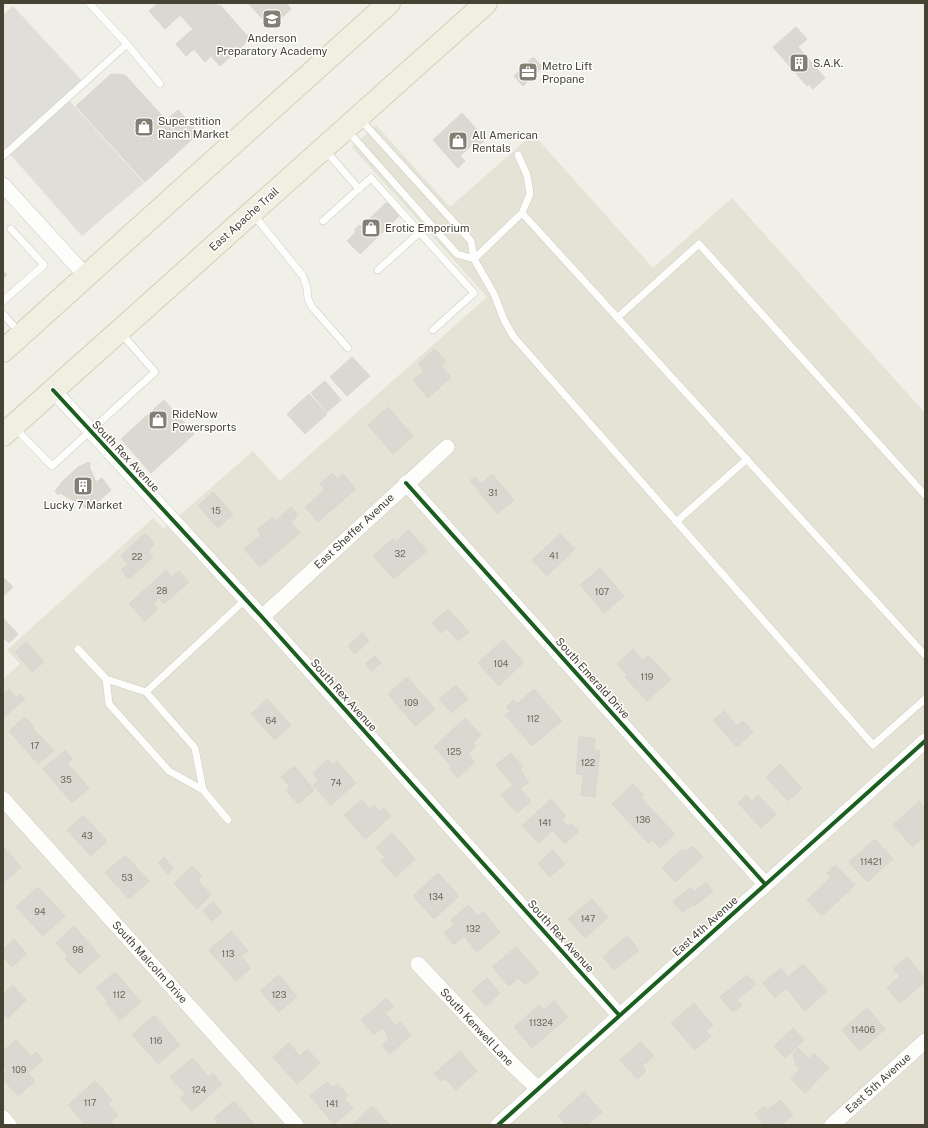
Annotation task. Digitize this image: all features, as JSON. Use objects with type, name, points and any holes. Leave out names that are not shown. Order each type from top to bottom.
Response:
[{"type":"main road","points":[[3,351],[389,3]]},
{"type":"main road","name":"East Apache Trail","points":[[8,430],[486,3]]},
{"type":"street","points":[[3,185],[86,276]]},
{"type":"street","name":"South Rex Avenue","points":[[53,390],[246,599],[619,1015]]},
{"type":"street","name":"East Sheffer Avenue","points":[[262,617],[406,483],[447,447]]},
{"type":"street","name":"South Emerald Drive","points":[[406,483],[765,884]]},
{"type":"street","name":"East 4th Avenue","points":[[498,1125],[925,741]]},
{"type":"street","name":"South Malcolm Drive","points":[[3,799],[296,1125]]},
{"type":"street","name":"South Kenwell Lane","points":[[418,964],[512,1064],[538,1089]]},
{"type":"street","name":"East 5th Avenue","points":[[832,1125],[925,1041]]},
{"type":"street","points":[[3,1118],[9,1125]]},
{"type":"lane","points":[[90,3],[160,84]]},
{"type":"lane","points":[[3,156],[127,44]]},
{"type":"lane","points":[[352,122],[457,254],[474,259]]},
{"type":"lane","points":[[352,122],[471,241],[474,259],[494,294],[504,320],[513,336],[873,745],[925,699]]},
{"type":"lane","points":[[323,148],[359,189]]},
{"type":"lane","points":[[474,259],[522,213],[530,194],[527,175],[518,155]]},
{"type":"lane","points":[[323,221],[372,178],[474,293],[433,330]]},
{"type":"lane","points":[[251,212],[303,276],[307,288],[308,299],[312,308],[348,348]]},
{"type":"lane","points":[[522,213],[925,655]]},
{"type":"lane","points":[[3,301],[44,265],[11,229]]},
{"type":"lane","points":[[378,270],[420,232]]},
{"type":"lane","points":[[617,318],[699,244],[925,495]]},
{"type":"lane","points":[[3,314],[21,334]]},
{"type":"lane","points":[[8,430],[52,466],[155,372],[118,331]]},
{"type":"lane","points":[[676,522],[746,459]]},
{"type":"lane","points":[[146,692],[246,599]]},
{"type":"lane","points":[[78,649],[106,679],[146,692],[195,748],[203,790]]},
{"type":"lane","points":[[106,679],[108,704],[170,771],[203,790],[228,820]]},
{"type":"shaded area","points":[[13,6],[84,83],[67,98],[144,183],[82,236],[3,146],[3,15]]},
{"type":"shaded area","points":[[376,125],[450,207],[533,134],[653,268],[732,198],[925,413],[925,1125],[3,1125],[3,679],[20,664],[7,650],[153,518],[164,529],[253,451],[280,481],[487,297],[352,147]]},
{"type":"building","points":[[158,3],[215,3],[218,6],[220,5],[250,39],[220,66],[211,56],[205,62],[194,49],[186,56],[176,44],[193,29],[180,15],[165,29],[149,11]]},
{"type":"building","name":"Anderson Preparatory Academy","points":[[248,3],[286,3],[291,9],[271,28]]},
{"type":"building","name":"S.A.K.","points":[[796,27],[807,39],[798,47],[825,78],[813,89],[809,84],[807,86],[773,47]]},
{"type":"building","name":"Metro Lift Propane","points":[[533,57],[543,67],[523,86],[514,76]]},
{"type":"building","name":"Superstition Ranch Market","points":[[111,74],[125,75],[166,120],[178,110],[199,133],[145,182],[76,106]]},
{"type":"building","name":"All American Rentals","points":[[462,113],[478,131],[480,130],[487,138],[479,145],[476,141],[460,156],[465,161],[458,168],[433,140]]},
{"type":"building","name":"Erotic Emporium","points":[[386,203],[391,204],[401,214],[360,254],[347,241],[356,232],[354,230],[360,225],[361,227]]},
{"type":"building","points":[[3,270],[7,275],[3,279]]},
{"type":"building","points":[[435,349],[446,361],[441,366],[451,377],[428,398],[413,380],[424,371],[418,364]]},
{"type":"building","points":[[352,357],[370,376],[347,396],[330,377]]},
{"type":"building","points":[[325,381],[341,400],[327,412],[311,393]]},
{"type":"building","points":[[309,394],[327,414],[305,434],[287,414]]},
{"type":"building","points":[[164,400],[194,434],[151,473],[121,439]]},
{"type":"building","points":[[388,407],[413,436],[393,454],[368,425]]},
{"type":"building","name":"Lucky 7 Market","points":[[89,462],[91,464],[89,466],[96,482],[102,478],[111,490],[88,511],[83,506],[60,493],[58,495],[55,491],[78,467]]},
{"type":"building","points":[[332,473],[337,479],[343,474],[356,489],[318,522],[305,507],[325,490],[320,484]]},
{"type":"building","points":[[492,474],[514,500],[497,514],[470,480],[475,477],[481,484]]},
{"type":"building","points":[[213,492],[233,514],[218,528],[198,506]]},
{"type":"building","points":[[291,507],[298,515],[291,522],[300,533],[260,567],[244,549],[261,535],[257,530],[273,517],[276,521]]},
{"type":"building","points":[[409,530],[427,551],[394,579],[373,556],[393,539],[395,542]]},
{"type":"building","points":[[145,533],[155,544],[148,551],[153,557],[129,579],[121,570],[128,564],[121,556]]},
{"type":"building","points":[[560,534],[575,549],[547,576],[532,560]]},
{"type":"building","points":[[600,568],[624,596],[604,613],[580,585]]},
{"type":"building","points":[[166,570],[172,577],[179,571],[189,582],[164,604],[159,598],[153,603],[158,609],[145,621],[129,604]]},
{"type":"building","points":[[3,577],[13,587],[3,596]]},
{"type":"building","points":[[448,609],[469,632],[458,641],[447,628],[441,633],[432,623]]},
{"type":"building","points":[[3,618],[18,634],[9,643],[3,637]]},
{"type":"building","points":[[362,633],[369,641],[355,654],[348,646]]},
{"type":"building","points":[[503,640],[524,662],[499,686],[478,663]]},
{"type":"building","points":[[26,642],[44,662],[32,672],[15,652]]},
{"type":"building","points":[[633,649],[643,660],[648,655],[671,679],[647,701],[625,677],[627,675],[617,664]]},
{"type":"building","points":[[375,656],[381,663],[371,671],[365,664]]},
{"type":"building","points":[[407,677],[435,709],[415,726],[388,694]]},
{"type":"building","points":[[456,685],[468,699],[451,713],[439,699]]},
{"type":"building","points":[[9,689],[16,698],[21,694],[25,699],[3,718],[3,694]]},
{"type":"building","points":[[534,689],[562,721],[532,746],[505,715],[510,711],[506,707],[513,700],[517,704]]},
{"type":"building","points":[[267,699],[291,725],[275,740],[251,714]]},
{"type":"building","points":[[724,711],[737,726],[743,721],[753,732],[737,747],[713,720]]},
{"type":"building","points":[[25,717],[33,726],[32,728],[54,750],[38,764],[9,731]]},
{"type":"building","points":[[465,718],[481,735],[473,743],[476,746],[468,754],[475,762],[458,778],[450,769],[452,767],[434,747]]},
{"type":"building","points":[[579,737],[595,738],[594,750],[600,750],[595,797],[581,795],[583,775],[576,774]]},
{"type":"building","points":[[65,750],[72,759],[67,763],[89,788],[72,803],[43,769]]},
{"type":"building","points":[[511,753],[523,767],[520,770],[529,782],[520,789],[531,801],[517,813],[501,795],[513,785],[496,765]]},
{"type":"building","points":[[328,759],[333,765],[337,761],[356,783],[331,805],[313,785],[319,780],[313,773]]},
{"type":"building","points":[[780,764],[802,789],[788,801],[766,777]]},
{"type":"building","points":[[294,766],[314,790],[298,804],[286,790],[290,787],[281,777]]},
{"type":"building","points":[[633,784],[644,795],[641,798],[675,834],[660,848],[652,840],[648,843],[612,804]]},
{"type":"building","points":[[746,795],[752,801],[758,795],[776,814],[761,828],[738,803]]},
{"type":"building","points":[[551,799],[566,816],[562,820],[568,826],[571,823],[579,831],[565,844],[553,830],[539,843],[522,826]]},
{"type":"building","points":[[362,800],[369,809],[374,805],[379,812],[384,808],[391,816],[365,839],[344,815]]},
{"type":"building","points":[[919,801],[925,808],[925,827],[923,829],[925,831],[925,836],[913,847],[893,825]]},
{"type":"building","points":[[83,815],[107,841],[91,856],[67,830]]},
{"type":"building","points":[[392,833],[415,859],[396,877],[381,861],[385,857],[376,848]]},
{"type":"building","points":[[875,839],[893,859],[867,882],[849,862]]},
{"type":"building","points":[[3,846],[21,867],[3,883]]},
{"type":"building","points":[[693,846],[703,857],[675,882],[662,867],[683,849],[686,852]]},
{"type":"building","points":[[553,850],[565,864],[550,877],[538,863]]},
{"type":"building","points":[[125,855],[149,881],[129,899],[105,873]]},
{"type":"building","points":[[164,857],[173,869],[168,874],[158,863]]},
{"type":"building","points":[[835,865],[855,885],[822,916],[807,900],[831,877],[827,873]]},
{"type":"building","points":[[192,866],[202,877],[198,880],[211,895],[197,909],[174,883]]},
{"type":"building","points":[[438,873],[459,896],[434,919],[413,896]]},
{"type":"building","points":[[706,882],[713,891],[695,906],[693,904],[683,913],[673,902],[691,887],[695,891]]},
{"type":"building","points":[[38,887],[65,916],[43,936],[16,907]]},
{"type":"building","points":[[592,899],[608,917],[585,938],[568,919]]},
{"type":"building","points":[[213,902],[222,913],[212,921],[203,911]]},
{"type":"building","points":[[468,905],[477,916],[483,912],[500,932],[477,952],[464,936],[454,945],[444,933],[454,925],[451,920]]},
{"type":"building","points":[[74,926],[100,956],[79,974],[65,958],[68,956],[56,943]]},
{"type":"building","points":[[231,931],[248,951],[241,956],[251,968],[236,981],[209,950]]},
{"type":"building","points":[[627,936],[639,950],[614,970],[603,957]]},
{"type":"building","points":[[14,939],[27,954],[12,967],[3,956],[3,949]]},
{"type":"building","points":[[516,947],[539,973],[525,985],[518,978],[509,986],[492,967]]},
{"type":"building","points":[[907,957],[925,978],[925,982],[900,1003],[887,988],[900,976],[893,969]]},
{"type":"building","points":[[803,964],[827,991],[805,1011],[786,988],[775,998],[763,983],[781,968],[788,977]]},
{"type":"building","points":[[115,972],[141,1002],[120,1020],[106,1003],[108,1001],[96,988]]},
{"type":"building","points":[[279,975],[297,997],[279,1012],[260,991]]},
{"type":"building","points":[[747,975],[756,984],[737,1000],[742,1005],[733,1012],[720,997]]},
{"type":"building","points":[[487,978],[500,993],[486,1006],[472,991]]},
{"type":"building","points":[[13,985],[26,1000],[8,1018],[3,1013],[3,994]]},
{"type":"building","points":[[386,998],[394,1006],[385,1013],[395,1025],[386,1032],[382,1028],[374,1035],[361,1020]]},
{"type":"building","points":[[554,1001],[568,1017],[532,1048],[514,1027],[539,1005],[544,1010]]},
{"type":"building","points":[[694,1003],[713,1025],[706,1031],[711,1036],[695,1050],[671,1023]]},
{"type":"building","points":[[867,1008],[885,1029],[860,1051],[842,1030]]},
{"type":"building","points":[[154,1015],[180,1045],[158,1064],[132,1035]]},
{"type":"building","points":[[400,1022],[411,1035],[390,1054],[382,1045],[389,1039],[386,1034]]},
{"type":"building","points":[[793,1028],[804,1040],[785,1058],[774,1046]]},
{"type":"building","points":[[16,1040],[31,1056],[36,1052],[43,1060],[28,1073],[35,1081],[18,1096],[3,1079],[3,1075],[7,1071],[3,1066],[3,1051]]},
{"type":"building","points":[[641,1042],[654,1056],[642,1066],[646,1071],[637,1079],[620,1060]]},
{"type":"building","points":[[289,1043],[300,1056],[307,1049],[320,1063],[297,1084],[273,1057]]},
{"type":"building","points":[[798,1048],[810,1059],[814,1053],[829,1068],[805,1093],[791,1079],[800,1069],[796,1065],[793,1054]]},
{"type":"building","points":[[460,1051],[477,1071],[456,1090],[445,1078],[441,1081],[434,1074]]},
{"type":"building","points":[[192,1058],[209,1077],[213,1073],[222,1084],[192,1111],[180,1098],[185,1094],[170,1077]]},
{"type":"building","points":[[95,1081],[112,1100],[108,1104],[118,1115],[111,1121],[114,1125],[85,1125],[68,1105]]},
{"type":"building","points":[[327,1082],[333,1088],[338,1084],[348,1095],[344,1098],[353,1108],[334,1124],[310,1096]]},
{"type":"building","points":[[584,1092],[602,1112],[587,1125],[566,1125],[558,1115]]},
{"type":"building","points":[[780,1100],[793,1115],[781,1125],[764,1125],[755,1114],[764,1106],[767,1110]]},
{"type":"building","points":[[234,1101],[255,1125],[219,1125],[214,1118]]},
{"type":"building","points":[[372,1106],[389,1124],[352,1125]]},
{"type":"cycle path","points":[[53,390],[262,617],[619,1015]]},
{"type":"cycle path","points":[[406,483],[765,884]]},
{"type":"cycle path","points":[[498,1125],[925,741]]},
{"type":"place","name":"Anderson Preparatory Academy","points":[[272,19]]},
{"type":"place","name":"S.A.K.","points":[[799,63]]},
{"type":"place","name":"Metro Lift Propane","points":[[528,72]]},
{"type":"place","name":"Superstition Ranch Market","points":[[144,127]]},
{"type":"place","name":"All American Rentals","points":[[458,141]]},
{"type":"place","name":"Erotic Emporium","points":[[371,228]]},
{"type":"place","name":"RideNow Powersports","points":[[158,420]]},
{"type":"place","name":"Lucky 7 Market","points":[[83,486]]}]
